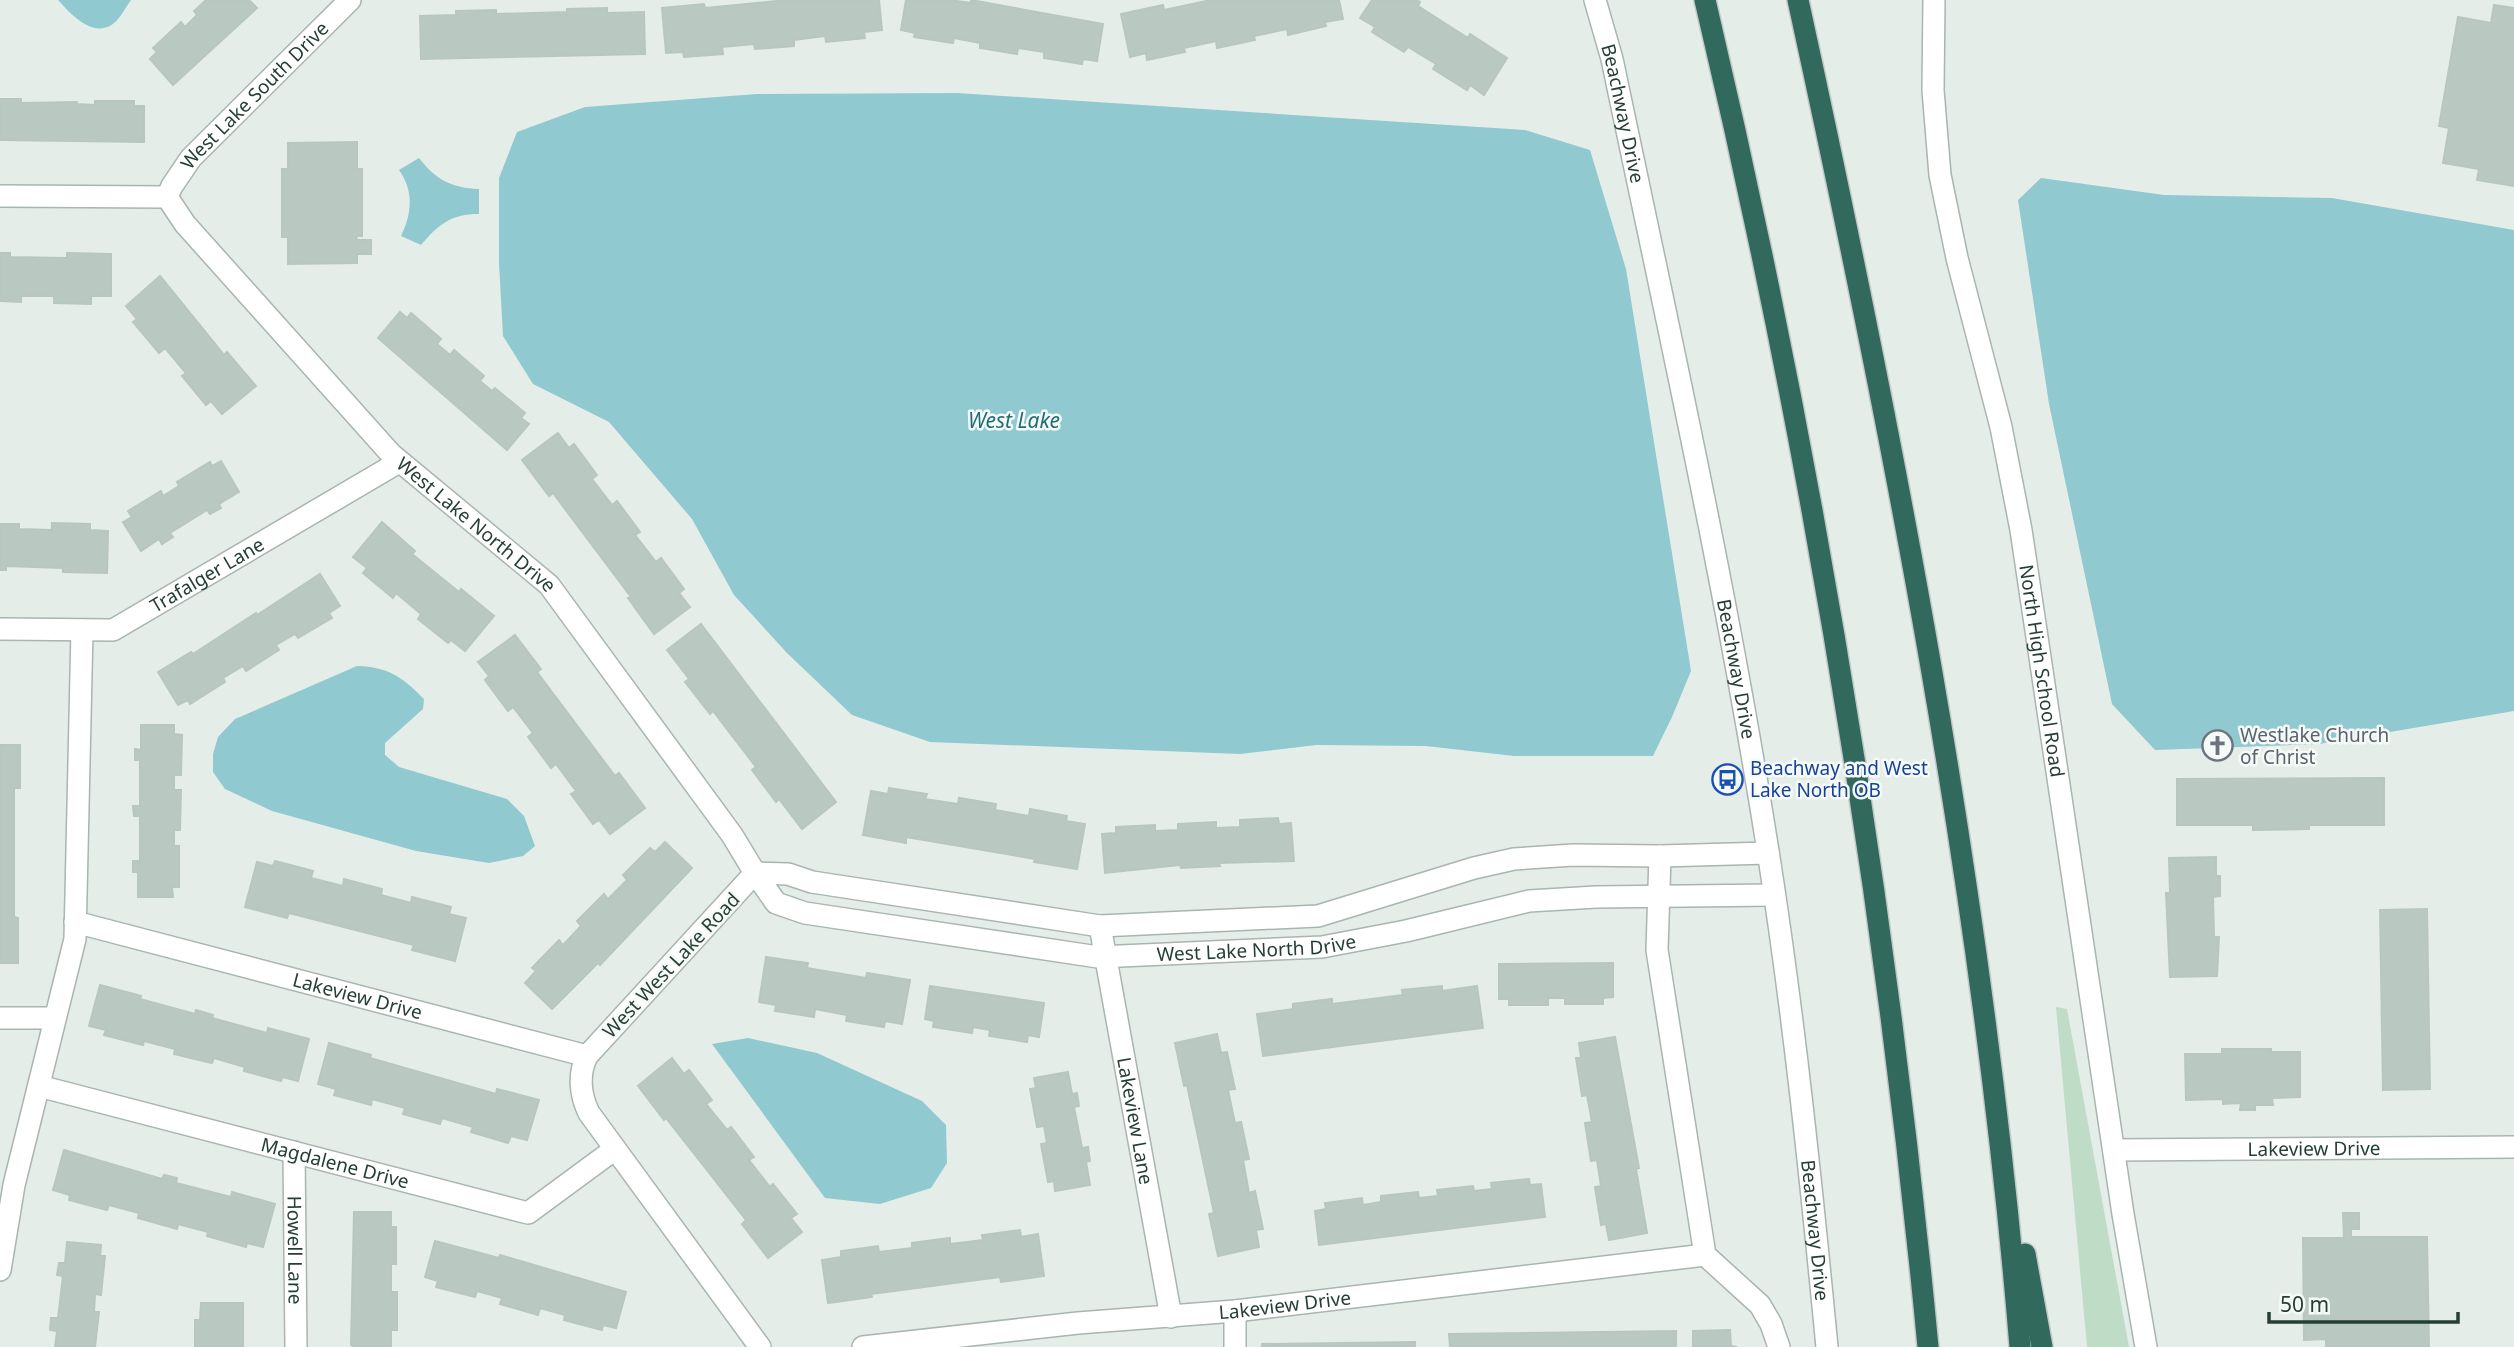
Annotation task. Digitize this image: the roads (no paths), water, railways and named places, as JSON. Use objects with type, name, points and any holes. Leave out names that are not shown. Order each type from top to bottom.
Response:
[{"type":"highway","points":[[1705,0],[1775,323],[1840,671],[1874,886],[1916,1226],[1928,1347]]},
{"type":"highway","points":[[1798,0],[1872,344],[1915,565],[1989,1052],[2042,1347]]},
{"type":"highway","points":[[1989,1052],[2020,1347]]},
{"type":"street","name":"West Lake South Drive","points":[[167,197],[191,158],[350,0]]},
{"type":"street","name":"Beachway Drive","points":[[1595,0],[1612,59],[1720,573],[1768,853],[1800,1079],[1827,1347]]},
{"type":"street","name":"North High School Road","points":[[1934,0],[1933,90],[1942,186],[1954,246],[2003,438],[2021,530],[2146,1347]]},
{"type":"street","points":[[0,196],[167,197]]},
{"type":"street","name":"West Lake North Drive","points":[[167,197],[185,224],[399,462],[549,585],[724,824],[776,903],[805,913],[1105,956],[1322,947],[1406,931],[1520,902],[1564,898],[1774,895]]},
{"type":"street","name":"Trafalger Lane","points":[[0,629],[113,631],[399,462]]},
{"type":"street","points":[[0,1270],[14,1185],[75,939],[82,629]]},
{"type":"street","name":"West Lake North Drive","points":[[755,873],[788,874],[812,882],[1100,926],[1318,916],[1498,862],[1573,855],[1768,853]]},
{"type":"street","points":[[1660,856],[1657,950],[1705,1255],[1760,1305],[1771,1324],[1779,1347]]},
{"type":"street","name":"West West Lake Road","points":[[587,1056],[755,873]]},
{"type":"street","name":"Lakeview Drive","points":[[75,922],[587,1056]]},
{"type":"street","name":"Lakeview Lane","points":[[1100,926],[1171,1317]]},
{"type":"street","points":[[0,1018],[55,1018]]},
{"type":"street","points":[[587,1056],[581,1075],[584,1101],[615,1149],[760,1347]]},
{"type":"street","name":"Magdalene Drive","points":[[39,1086],[528,1213],[615,1149]]},
{"type":"street","name":"Lakeview Drive","points":[[2114,1150],[2514,1147]]},
{"type":"street","name":"Howell Lane","points":[[294,1152],[296,1347]]},
{"type":"street","name":"Lakeview Drive","points":[[863,1347],[1078,1323],[1235,1311],[1705,1255]]},
{"type":"street","points":[[1235,1311],[1236,1347]]},
{"type":"water","points":[[58,0],[131,0],[110,26],[95,28],[81,22]]},
{"type":"water","name":"West Lake","points":[[957,93],[1525,130],[1590,150],[1626,269],[1691,671],[1653,756],[1514,756],[1426,746],[1316,745],[1240,754],[930,742],[852,715],[787,653],[734,595],[692,519],[609,422],[533,384],[503,336],[499,263],[499,178],[517,132],[585,107],[757,94]]},
{"type":"water","points":[[419,158],[445,181],[461,187],[479,189],[479,214],[453,218],[434,231],[421,245],[401,236],[410,203],[407,186],[399,170]]},
{"type":"water","points":[[2041,178],[2164,195],[2332,198],[2514,230],[2514,711],[2319,744],[2155,750],[2112,704],[2049,404],[2018,200]]},
{"type":"water","points":[[357,666],[386,671],[409,685],[424,699],[423,709],[385,743],[385,755],[399,767],[507,799],[524,816],[535,846],[523,856],[489,863],[416,851],[272,811],[225,789],[213,772],[213,754],[218,737],[235,719]]},
{"type":"water","points":[[748,1038],[817,1053],[922,1101],[946,1125],[947,1163],[931,1188],[880,1204],[825,1198],[712,1044]]},
{"type":"place","name":"Westlake Church of Christ","points":[[2217,746]]},
{"type":"place","name":"Beachway and West Lake North OB","points":[[1727,779]]}]
